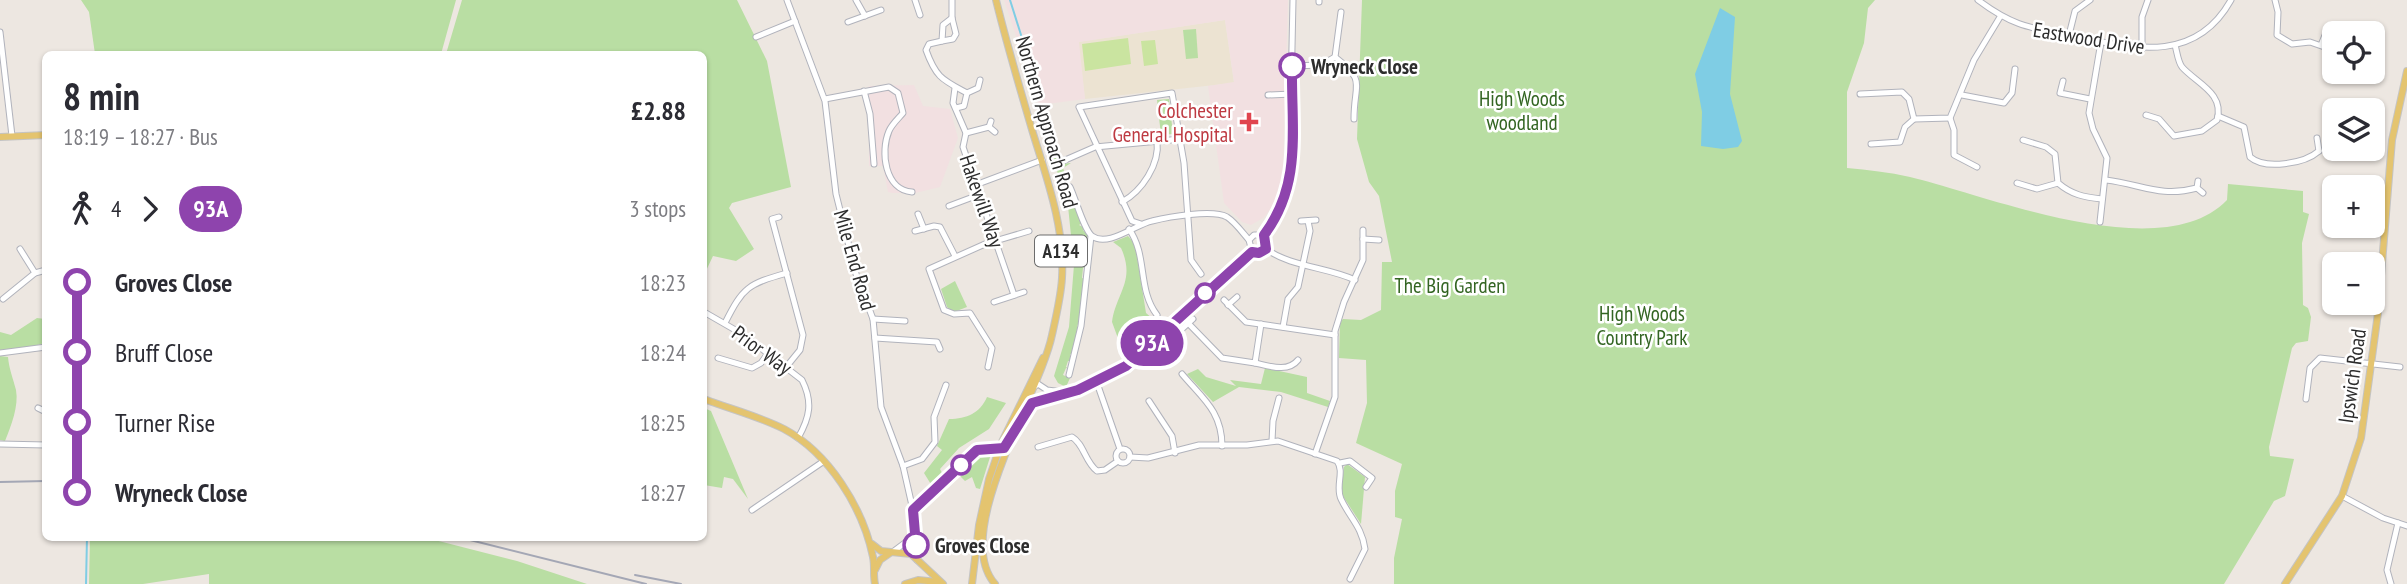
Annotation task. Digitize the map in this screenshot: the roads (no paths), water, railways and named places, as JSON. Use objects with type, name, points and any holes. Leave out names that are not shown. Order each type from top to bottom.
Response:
[{"type":"main road","name":"Northern Approach Road","points":[[996,0],[1042,160],[1060,239],[1062,277],[1052,337],[1038,384]]},
{"type":"main road","name":"Ipswich Road","points":[[2285,584],[2342,496],[2361,438],[2371,364],[2392,140],[2407,71]]},
{"type":"main road","points":[[0,137],[42,135]]},
{"type":"main road","name":"Northern Approach Road","points":[[982,560],[983,535],[991,496],[1052,337]]},
{"type":"main road","name":"A134","points":[[1031,390],[1038,384]]},
{"type":"main road","name":"Northern Approach Road","points":[[974,583],[981,513],[998,450],[1024,397],[1031,390]]},
{"type":"main road","points":[[707,400],[769,422],[798,438],[824,461],[849,498],[869,539],[877,549],[907,552],[943,584]]},
{"type":"main road","points":[[869,539],[875,584]]},
{"type":"main road","points":[[874,572],[883,557],[894,551]]},
{"type":"main road","points":[[918,560],[922,582]]},
{"type":"main road","points":[[982,560],[995,584]]},
{"type":"main road","points":[[905,584],[943,584]]},
{"type":"street","name":"Mile End Road","points":[[787,0],[825,99],[836,194],[851,254],[873,319],[881,407],[903,466],[913,510],[918,560]]},
{"type":"street","points":[[856,0],[865,16]]},
{"type":"street","points":[[915,0],[920,15]]},
{"type":"street","points":[[952,0],[955,37],[929,44],[926,50],[934,73],[967,93],[978,88],[980,80]]},
{"type":"street","points":[[1266,249],[1264,235],[1278,215],[1288,193],[1293,0]]},
{"type":"street","name":"Eastwood Drive","points":[[1978,0],[2000,17],[2016,25],[2142,48],[2175,46],[2208,27],[2231,0]]},
{"type":"street","points":[[2069,35],[2075,11],[2090,0]]},
{"type":"street","points":[[2142,48],[2142,17],[2148,0]]},
{"type":"street","points":[[2275,0],[2278,12],[2277,35],[2292,44],[2310,41],[2321,45]]},
{"type":"street","points":[[848,22],[881,10]]},
{"type":"street","points":[[1335,57],[1341,12]]},
{"type":"street","points":[[1977,167],[1954,155],[1954,130],[1950,118],[1962,95],[1974,60],[2000,17]]},
{"type":"street","points":[[942,41],[943,25],[952,18]]},
{"type":"street","points":[[756,37],[795,21]]},
{"type":"street","points":[[0,32],[12,136]]},
{"type":"street","points":[[2100,222],[2106,180],[2106,152],[2093,129],[2090,99],[2101,41]]},
{"type":"street","points":[[2146,115],[2154,114],[2168,137],[2202,131],[2215,123],[2218,116],[2211,92],[2182,67],[2175,46]]},
{"type":"street","points":[[1292,66],[1321,65],[1335,57]]},
{"type":"street","points":[[1335,57],[1354,72],[1357,79],[1354,119]]},
{"type":"street","points":[[1962,95],[2004,103],[2012,93],[2009,79],[2015,69]]},
{"type":"street","points":[[2063,81],[2060,93],[2090,99]]},
{"type":"street","points":[[825,99],[889,87],[901,97],[903,113],[888,131],[886,158],[890,180],[903,191],[912,192]]},
{"type":"street","name":"Hakewill Way","points":[[955,88],[953,103],[966,133],[963,147],[978,184],[1014,295]]},
{"type":"street","points":[[863,91],[870,114],[874,164]]},
{"type":"street","points":[[956,108],[964,106],[967,93]]},
{"type":"street","points":[[1141,225],[1132,221],[1079,110],[1081,104],[1172,93],[1178,139],[1181,143],[1191,260],[1201,274]]},
{"type":"street","points":[[1873,93],[1873,101]]},
{"type":"street","points":[[1860,94],[1904,93],[1909,99],[1914,119]]},
{"type":"street","points":[[1268,95],[1292,94]]},
{"type":"street","points":[[2218,116],[2244,127],[2250,157],[2262,164],[2305,159],[2321,153],[2317,138]]},
{"type":"street","points":[[1871,144],[1900,142],[1905,127],[1914,119],[1950,118]]},
{"type":"street","points":[[966,133],[990,124],[995,132]]},
{"type":"street","points":[[2032,142],[2034,135]]},
{"type":"street","points":[[1063,160],[1096,147],[1213,136]]},
{"type":"street","points":[[2023,140],[2046,147],[2054,155],[2059,183],[2075,195],[2102,199]]},
{"type":"street","points":[[1122,202],[1135,195],[1159,156],[1157,141]]},
{"type":"street","points":[[1966,163],[1970,156]]},
{"type":"street","points":[[978,184],[1042,160]]},
{"type":"street","points":[[2106,180],[2162,193],[2197,184],[2203,194]]},
{"type":"street","points":[[2017,183],[2037,189],[2059,183]]},
{"type":"street","points":[[1069,375],[1081,326],[1091,236],[1070,187]]},
{"type":"street","points":[[949,206],[981,194]]},
{"type":"street","points":[[1091,236],[1111,237],[1141,225],[1215,213],[1226,216],[1249,240],[1252,252]]},
{"type":"street","points":[[918,214],[924,229]]},
{"type":"street","points":[[764,221],[779,217]]},
{"type":"street","points":[[772,219],[803,335],[800,349],[787,366]]},
{"type":"street","points":[[1301,221],[1316,220]]},
{"type":"street","points":[[1283,327],[1286,307],[1296,292],[1304,263],[1308,221]]},
{"type":"street","points":[[915,231],[940,227],[955,256]]},
{"type":"street","points":[[1129,229],[1140,252],[1146,296],[1157,315]]},
{"type":"street","points":[[1315,454],[1335,397],[1335,335],[1338,316],[1363,260],[1363,230]]},
{"type":"street","points":[[997,363],[989,363],[992,348],[970,313],[954,314],[944,310],[929,269],[955,256],[1029,231]]},
{"type":"street","points":[[1249,240],[1254,235],[1264,235]]},
{"type":"street","points":[[1363,239],[1379,240]]},
{"type":"street","points":[[20,249],[35,273]]},
{"type":"street","points":[[1266,249],[1287,260],[1332,270],[1355,280]]},
{"type":"street","points":[[1252,252],[1259,253],[1266,249]]},
{"type":"street","points":[[1025,410],[1043,398],[1097,383],[1126,366],[1252,252]]},
{"type":"street","points":[[3,299],[35,273],[42,271]]},
{"type":"street","points":[[724,323],[743,290],[752,284],[786,273]]},
{"type":"street","points":[[994,302],[1024,292]]},
{"type":"street","points":[[1237,297],[1226,302],[1242,320],[1335,335]]},
{"type":"street","name":"Prior Way","points":[[707,314],[769,352],[802,380],[809,401],[807,422],[798,438]]},
{"type":"street","points":[[873,319],[905,321]]},
{"type":"street","points":[[1182,329],[1191,321],[1222,358],[1284,368],[1296,366]]},
{"type":"street","points":[[1255,363],[1261,324]]},
{"type":"street","points":[[875,338],[933,338],[940,345],[940,349]]},
{"type":"street","points":[[0,353],[42,348]]},
{"type":"street","points":[[718,358],[752,368],[761,363],[769,352]]},
{"type":"street","points":[[2306,399],[2310,368],[2316,360],[2400,367]]},
{"type":"street","points":[[1182,374],[1189,388],[1212,407],[1218,417],[1222,427],[1222,446]]},
{"type":"street","points":[[1097,383],[1120,449]]},
{"type":"street","points":[[1038,384],[1047,390],[1067,393]]},
{"type":"street","points":[[903,466],[922,459],[935,442],[934,417],[946,385]]},
{"type":"street","points":[[1031,390],[1043,398]]},
{"type":"street","points":[[943,397],[953,400]]},
{"type":"street","points":[[1272,441],[1279,398]]},
{"type":"street","points":[[1149,401],[1172,436],[1175,453]]},
{"type":"street","points":[[38,408],[42,410]]},
{"type":"street","points":[[913,510],[977,450],[989,447],[998,450],[1004,448],[1015,432]]},
{"type":"street","points":[[1042,449],[1072,437],[1078,440],[1088,464],[1097,471],[1105,470],[1118,461],[1125,462],[1130,457],[1148,458],[1199,445],[1222,446],[1272,441],[1340,463],[1350,461],[1372,478]]},
{"type":"street","points":[[0,443],[42,445]]},
{"type":"street","points":[[1120,449],[1126,450],[1130,457]]},
{"type":"street","points":[[1118,461],[1116,455],[1120,449]]},
{"type":"street","points":[[752,510],[824,461]]},
{"type":"street","points":[[1340,463],[1341,499],[1355,519],[1364,539],[1365,550],[1350,579]]},
{"type":"street","points":[[1366,487],[1378,470]]},
{"type":"street","points":[[944,471],[949,476]]},
{"type":"street","points":[[2342,496],[2407,526]]},
{"type":"street","points":[[894,551],[908,543],[913,523]]},
{"type":"street","points":[[2391,584],[2388,570],[2398,523]]},
{"type":"street","points":[[982,560],[1000,584]]},
{"type":"street","points":[[1355,569],[1362,572]]},
{"type":"water","points":[[1720,8],[1735,17],[1730,94],[1742,141],[1738,147],[1723,149],[1701,146],[1702,112],[1695,74]]},
{"type":"waterway","points":[[1010,0],[1022,38]]},
{"type":"waterway","points":[[86,584],[87,541]]},
{"type":"railway","points":[[0,482],[42,481]]},
{"type":"railway","points":[[474,541],[646,584]]},
{"type":"railway","points":[[635,575],[681,584]]},
{"type":"place","name":"Wryneck Close","points":[[1292,66]]},
{"type":"place","name":"Colchester General Hospital","points":[[1249,122]]},
{"type":"place","name":"Groves Close","points":[[916,545]]},
{"type":"park label","name":"High Woods woodland","points":[[1522,110]]},
{"type":"park label","name":"The Big Garden","points":[[1450,285]]},
{"type":"park label","name":"High Woods Country Park","points":[[1642,325]]}]
